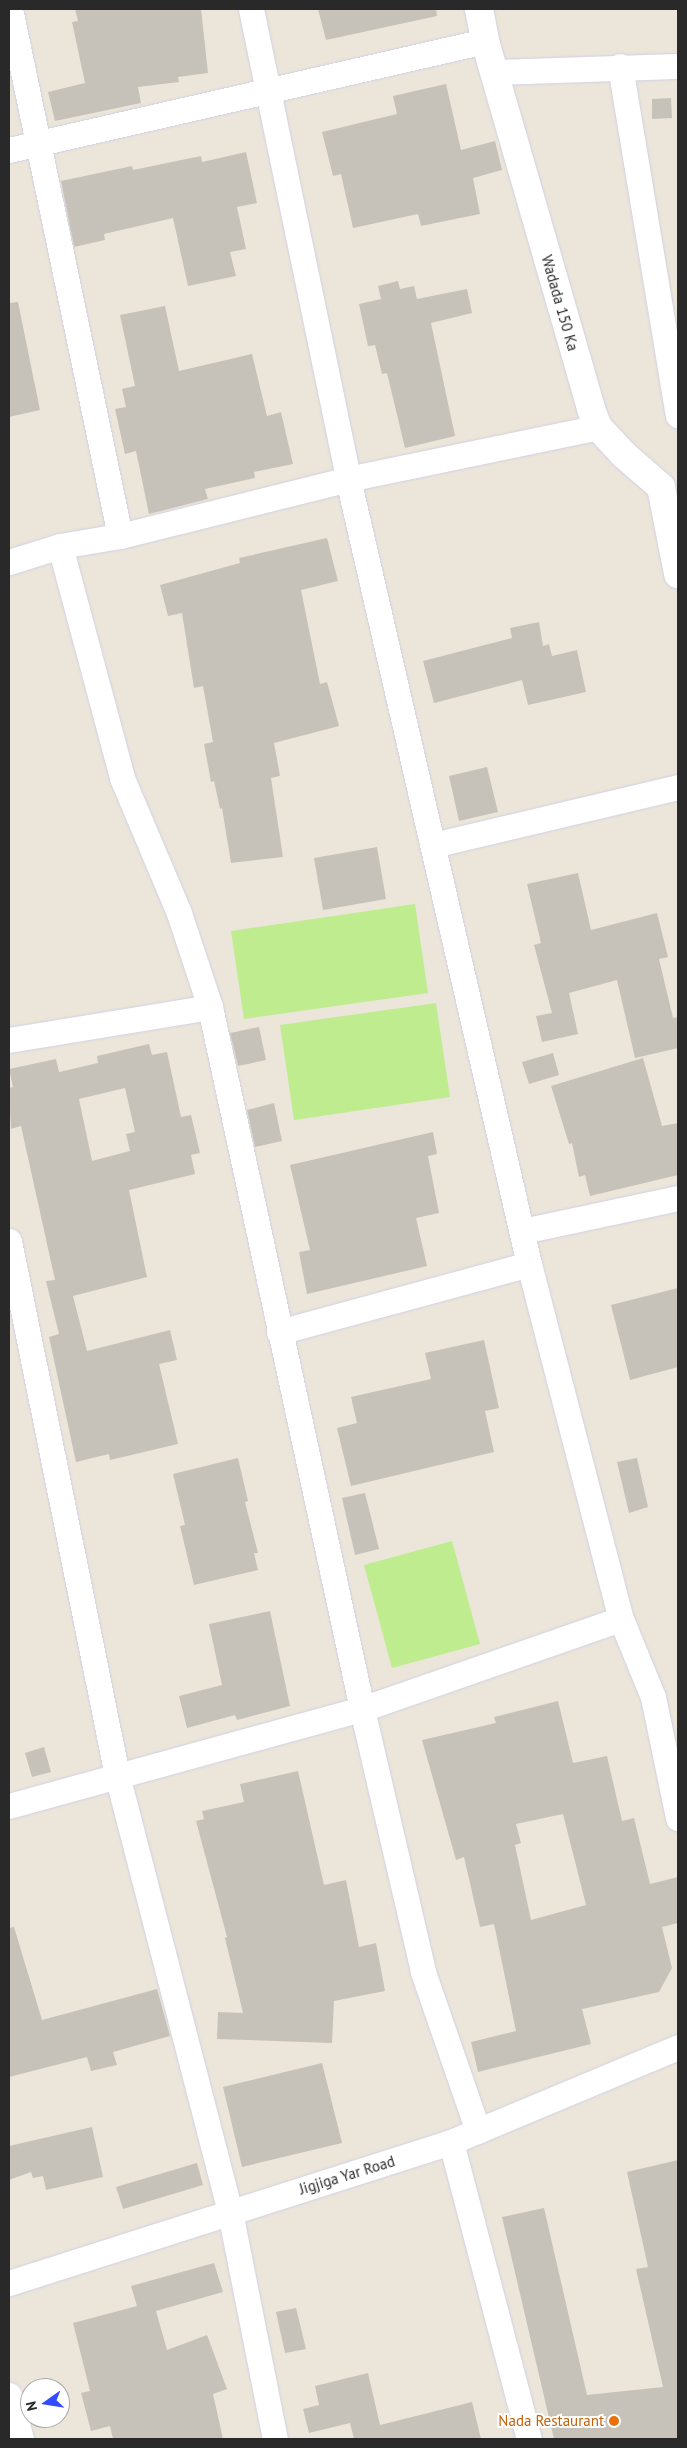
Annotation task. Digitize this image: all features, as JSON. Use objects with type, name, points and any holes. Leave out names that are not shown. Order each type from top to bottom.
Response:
[{"type":"street","points":[[10,9],[120,536]]},
{"type":"street","points":[[251,9],[266,93],[348,479],[523,1231],[529,1264],[621,1619],[652,1697],[678,1818]]},
{"type":"street","name":"Wadada 150 Ka","points":[[479,9],[494,72],[598,427]]},
{"type":"street","points":[[9,150],[38,142],[266,93],[485,40]]},
{"type":"street","points":[[494,72],[620,66],[678,66]]},
{"type":"street","points":[[620,66],[678,414]]},
{"type":"street","points":[[9,562],[60,546],[120,536],[348,479],[598,427],[670,486],[678,574]]},
{"type":"street","points":[[60,546],[122,778],[179,913],[210,1007],[362,1709],[423,1972],[478,2131]]},
{"type":"street","points":[[433,845],[678,787]]},
{"type":"street","points":[[9,1040],[210,1007]]},
{"type":"street","points":[[523,1231],[678,1198]]},
{"type":"street","points":[[9,1242],[117,1775],[230,2212],[275,2439]]},
{"type":"street","points":[[280,1332],[529,1264]]},
{"type":"street","points":[[9,1806],[362,1709],[621,1619]]},
{"type":"street","name":"Jigjiga Yar Road","points":[[9,2283],[451,2142],[678,2047]]},
{"type":"street","points":[[451,2142],[529,2439]]},
{"type":"street","points":[[9,2395],[21,2439]]},
{"type":"green space","points":[[415,904],[428,993],[244,1019],[231,931]]},
{"type":"green space","points":[[436,1003],[450,1097],[294,1120],[280,1025]]},
{"type":"green space","points":[[452,1541],[480,1644],[392,1668],[364,1565]]},
{"type":"building","points":[[75,9],[201,9],[208,73],[178,77],[179,82],[138,87],[141,103],[55,121],[48,92],[85,83],[72,22],[78,21]]},
{"type":"building","points":[[318,9],[436,9],[437,16],[326,40]]},
{"type":"building","points":[[446,84],[461,150],[495,141],[502,170],[473,178],[480,214],[421,226],[418,214],[353,228],[341,174],[333,176],[322,132],[397,114],[393,96]]},
{"type":"building","points":[[671,98],[672,118],[652,119],[652,99]]},
{"type":"building","points":[[246,152],[257,203],[237,207],[246,249],[230,252],[236,276],[188,286],[173,218],[104,234],[105,240],[74,247],[61,181],[132,166],[133,170],[201,156],[202,162]]},
{"type":"building","points":[[398,281],[400,289],[414,286],[417,299],[467,289],[472,313],[431,323],[455,436],[405,448],[387,373],[382,374],[375,345],[368,346],[359,304],[381,299],[378,286]]},
{"type":"building","points":[[18,302],[40,410],[9,417],[9,303]]},
{"type":"building","points":[[165,306],[179,371],[252,354],[267,416],[281,412],[293,464],[254,472],[255,478],[205,489],[208,499],[149,514],[136,451],[125,454],[115,409],[126,407],[122,389],[135,386],[120,315]]},
{"type":"building","points":[[327,538],[338,581],[301,590],[320,684],[327,682],[339,726],[274,743],[280,776],[271,778],[283,857],[231,863],[222,808],[220,809],[214,781],[211,782],[204,744],[213,742],[203,686],[194,688],[182,613],[168,616],[160,585],[240,563],[239,558]]},
{"type":"building","points":[[539,622],[543,646],[549,644],[552,656],[577,650],[586,692],[528,705],[522,680],[434,703],[423,661],[512,638],[510,628]]},
{"type":"building","points":[[487,767],[498,812],[459,821],[449,776]]},
{"type":"building","points":[[377,847],[386,899],[323,910],[314,858]]},
{"type":"building","points":[[578,873],[591,930],[657,913],[668,957],[659,959],[673,1018],[678,1017],[678,1048],[635,1058],[617,980],[569,993],[578,1034],[542,1042],[536,1016],[552,1013],[534,945],[541,943],[527,884]]},
{"type":"building","points":[[259,1027],[266,1060],[238,1066],[230,1033]]},
{"type":"building","points":[[149,1044],[152,1055],[167,1052],[181,1117],[191,1115],[200,1153],[191,1155],[195,1174],[129,1190],[147,1277],[73,1296],[87,1351],[170,1330],[177,1360],[159,1364],[178,1444],[110,1460],[109,1454],[76,1462],[49,1337],[59,1334],[46,1281],[55,1280],[21,1126],[11,1129],[9,1088],[13,1087],[9,1069],[56,1059],[59,1072],[98,1063],[97,1056]],"holes":[[[125,1088],[135,1132],[126,1134],[130,1151],[92,1161],[79,1099]]]},
{"type":"building","points":[[553,1053],[559,1075],[529,1084],[522,1062]]},
{"type":"building","points":[[643,1058],[662,1126],[678,1123],[678,1175],[590,1196],[585,1175],[579,1177],[572,1143],[569,1144],[551,1086]]},
{"type":"building","points":[[274,1103],[282,1141],[255,1147],[247,1110]]},
{"type":"building","points":[[433,1132],[437,1154],[428,1156],[439,1213],[416,1218],[427,1266],[307,1294],[299,1252],[310,1250],[290,1165]]},
{"type":"building","points":[[678,1288],[678,1367],[630,1380],[611,1305]]},
{"type":"building","points":[[484,1340],[499,1408],[485,1411],[494,1452],[351,1486],[337,1428],[357,1423],[351,1397],[431,1379],[425,1353]]},
{"type":"building","points":[[238,1458],[248,1501],[245,1502],[258,1553],[254,1553],[258,1570],[194,1585],[180,1526],[185,1525],[173,1474]]},
{"type":"building","points":[[637,1458],[648,1507],[629,1513],[617,1462]]},
{"type":"building","points":[[365,1493],[379,1549],[355,1555],[342,1498]]},
{"type":"building","points":[[270,1611],[290,1706],[237,1720],[235,1715],[187,1728],[179,1696],[222,1685],[209,1624]]},
{"type":"building","points":[[558,1701],[573,1763],[607,1756],[622,1821],[634,1818],[650,1884],[678,1877],[678,1923],[662,1927],[672,1968],[659,1992],[582,2009],[591,2044],[478,2072],[471,2042],[516,2031],[494,1924],[480,1927],[464,1857],[456,1860],[422,1740],[496,1723],[494,1717]],"holes":[[[563,1814],[586,1905],[531,1920],[515,1845],[521,1843],[516,1824]]]},
{"type":"building","points":[[44,1747],[51,1772],[32,1777],[25,1753]]},
{"type":"building","points":[[298,1771],[324,1885],[346,1880],[359,1947],[376,1943],[385,1991],[334,2001],[332,2043],[217,2039],[218,2012],[243,2013],[225,1938],[227,1937],[196,1821],[204,1819],[202,1811],[244,1802],[240,1784]]},
{"type":"building","points":[[14,1927],[42,2020],[157,1989],[170,2036],[113,2052],[117,2065],[91,2071],[87,2057],[9,2077],[9,1928]]},
{"type":"building","points":[[322,2063],[342,2143],[242,2167],[223,2087]]},
{"type":"building","points":[[92,2127],[103,2177],[46,2190],[43,2176],[33,2178],[31,2172],[9,2180],[9,2146]]},
{"type":"building","points":[[678,2160],[678,2439],[554,2439],[502,2217],[544,2208],[587,2395],[663,2387],[636,2269],[648,2267],[627,2172]]},
{"type":"building","points":[[197,2163],[203,2185],[123,2209],[116,2187]]},
{"type":"building","points":[[214,2263],[223,2292],[156,2311],[167,2350],[207,2335],[227,2389],[213,2394],[223,2439],[113,2439],[110,2426],[91,2431],[81,2393],[90,2391],[73,2323],[137,2306],[131,2286]]},
{"type":"building","points":[[296,2308],[306,2349],[285,2353],[276,2312]]},
{"type":"building","points":[[368,2373],[380,2425],[472,2402],[481,2439],[354,2439],[350,2423],[309,2433],[303,2409],[319,2405],[315,2386]]},
{"type":"place","name":"Nada Restaurant","points":[[614,2421]]}]
